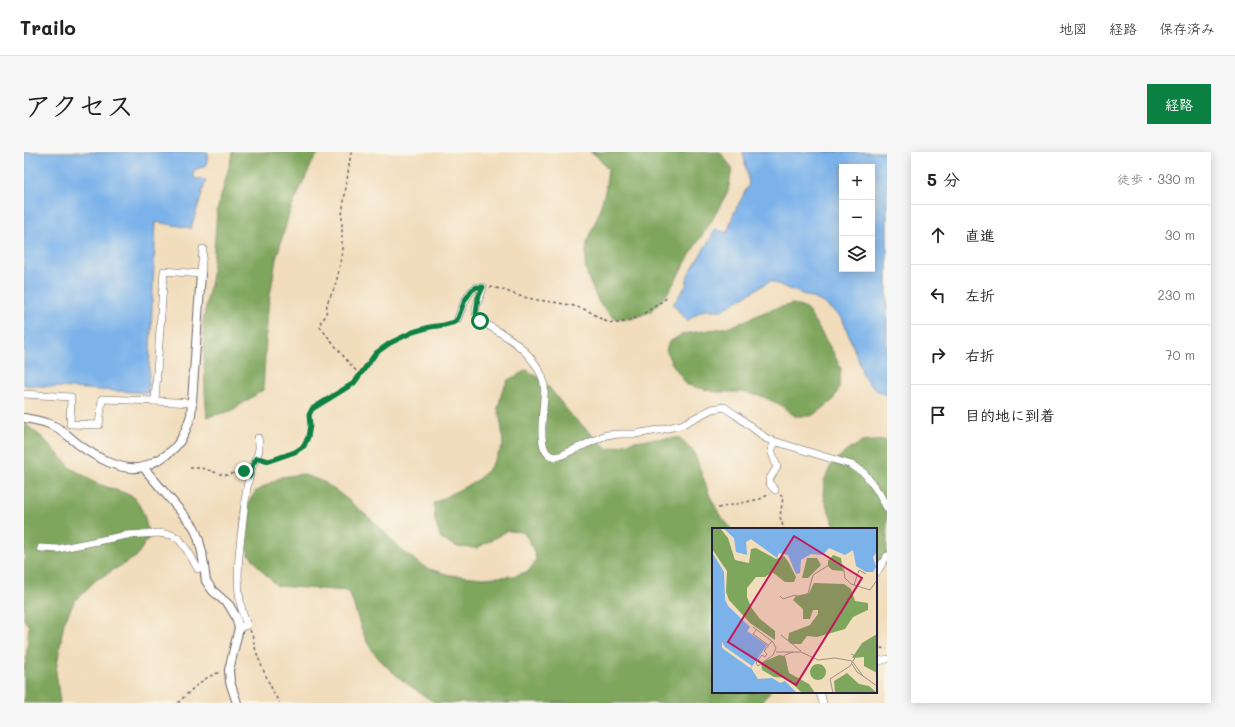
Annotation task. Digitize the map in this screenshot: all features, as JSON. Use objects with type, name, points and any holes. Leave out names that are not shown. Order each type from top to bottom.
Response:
[{"type":"street","points":[[24,418],[44,421],[65,432],[78,444],[100,459],[124,467],[143,467],[167,455],[181,441],[191,415],[203,249]]},
{"type":"street","points":[[155,401],[164,272],[201,274]]},
{"type":"street","points":[[458,318],[465,300],[472,290],[477,287],[483,287],[476,314],[480,321],[505,335],[522,347],[541,373],[544,384],[542,444],[549,456],[560,456],[606,435],[635,434],[681,425],[712,409],[724,407],[767,439],[852,466],[865,474],[879,493],[887,508]]},
{"type":"street","points":[[24,394],[71,397],[70,424],[65,432]]},
{"type":"street","points":[[70,424],[99,425],[102,399],[193,403]]},
{"type":"street","points":[[237,703],[230,682],[229,671],[243,627],[239,596],[239,554],[250,476],[253,464],[257,458],[259,444],[258,438]]},
{"type":"street","points":[[775,490],[770,484],[769,480],[777,467],[772,450],[776,443]]},
{"type":"street","points":[[143,467],[194,527],[202,552],[206,581],[213,591],[229,605],[243,627]]},
{"type":"street","points":[[41,548],[58,549],[127,535],[159,533],[172,535],[179,540],[189,553],[198,569],[204,568]]},
{"type":"street","points":[[877,571],[887,556]]},
{"type":"street","points":[[877,662],[887,659]]},
{"type":"path","points":[[351,152],[342,215],[342,252],[339,261],[338,275],[334,289],[327,303],[326,316],[321,321],[320,326],[360,375]]},
{"type":"path","points":[[483,287],[493,287],[541,301],[573,306],[586,310],[604,320],[614,323],[635,318],[650,310],[668,297]]},
{"type":"path","points":[[257,458],[269,461],[295,452],[304,446],[308,437],[310,425],[309,415],[312,409],[354,383],[376,353],[390,343],[413,332],[455,322],[458,318]]},
{"type":"path","points":[[190,468],[202,468],[226,475],[244,471],[250,476]]},
{"type":"path","points":[[718,508],[760,500],[775,490],[783,497],[780,517],[784,528]]},
{"type":"path","points":[[243,627],[253,636],[257,654],[279,703]]},
{"type":"path","points":[[877,645],[881,648],[887,649]]},
{"type":"path","points":[[178,703],[196,686],[214,674],[229,671]]},
{"type":"green space","points":[[232,152],[319,152],[312,163],[290,211],[276,259],[268,308],[263,390],[231,411],[207,417],[203,321],[212,275],[217,211]]},
{"type":"green space","points":[[590,152],[720,152],[732,168],[728,191],[668,293],[650,312],[630,319],[614,318],[599,303],[589,280],[585,265],[587,241],[597,218],[605,192],[608,170],[596,155]]},
{"type":"green space","points":[[793,304],[807,309],[833,352],[841,369],[839,388],[833,400],[811,416],[795,416],[779,404],[761,396],[740,392],[716,392],[687,385],[671,362],[666,350],[669,342],[683,334],[730,327],[770,310]]},
{"type":"green space","points":[[527,370],[543,380],[572,416],[608,449],[634,441],[680,438],[694,452],[709,494],[719,514],[731,528],[712,528],[712,693],[770,693],[760,703],[436,703],[397,676],[387,667],[372,649],[366,640],[349,591],[277,586],[264,573],[249,554],[241,531],[243,510],[256,491],[281,477],[302,474],[324,482],[347,499],[373,521],[401,550],[426,568],[450,575],[483,578],[514,576],[529,571],[536,560],[531,545],[523,532],[507,531],[477,548],[458,547],[441,539],[435,521],[434,503],[476,481],[489,469],[503,446],[502,429],[498,409],[502,391],[508,380]]},
{"type":"green space","points":[[24,423],[44,439],[71,468],[98,484],[135,498],[144,514],[149,537],[136,557],[96,580],[74,602],[64,622],[56,671],[60,703],[24,703],[24,670],[29,626],[24,620]]},
{"type":"green space","points":[[887,440],[887,557],[877,566],[877,528],[836,528],[823,497],[824,481],[832,463],[848,450],[862,442]]},
{"type":"water","points":[[24,152],[208,152],[206,166],[194,170],[194,178],[206,180],[191,228],[156,222],[148,393],[24,385]]},
{"type":"water","points":[[743,152],[887,152],[887,395],[881,393],[869,384],[862,374],[861,367],[842,318],[822,302],[770,281],[722,310],[701,311],[687,321],[673,304],[686,286],[688,275],[716,229],[727,233],[734,213],[749,184]]},
{"type":"route","points":[[244,471],[250,476],[251,469],[257,458],[269,461],[295,452],[304,446],[308,437],[310,425],[309,415],[312,409],[354,383],[376,353],[390,343],[413,332],[455,322],[465,300],[472,290],[477,287],[483,287],[483,290],[478,298],[476,314],[480,321]]}]
